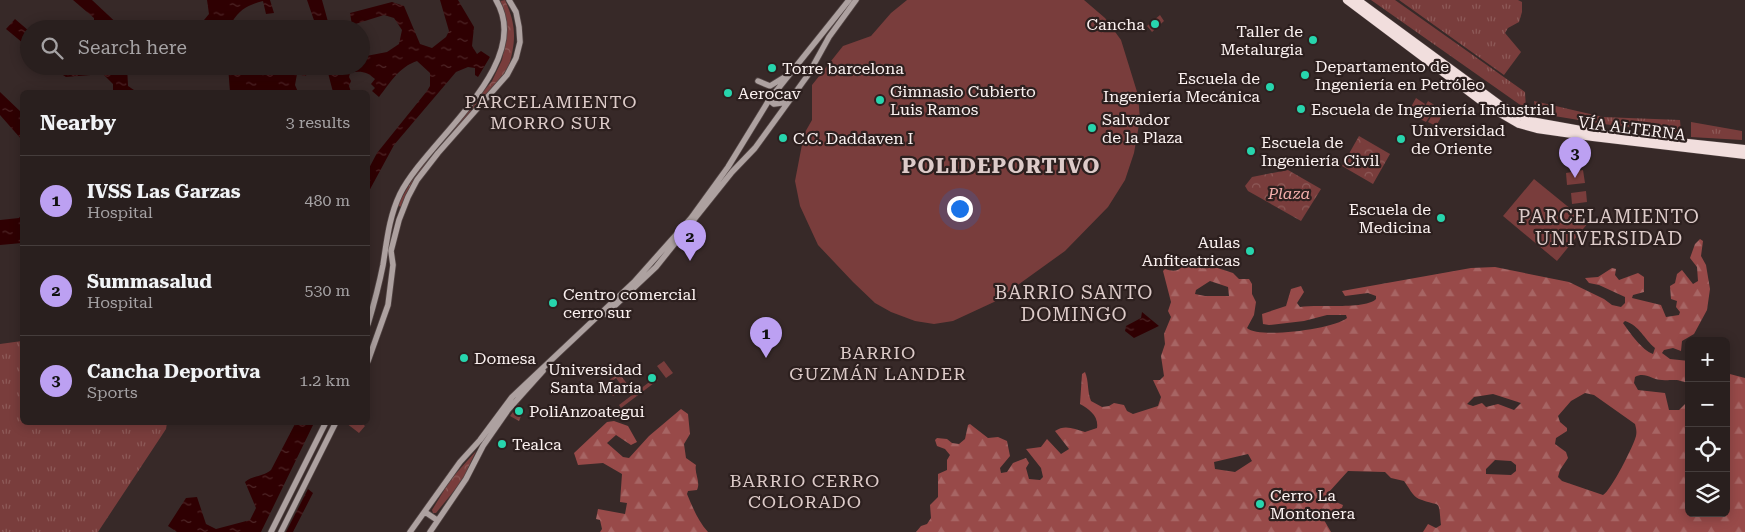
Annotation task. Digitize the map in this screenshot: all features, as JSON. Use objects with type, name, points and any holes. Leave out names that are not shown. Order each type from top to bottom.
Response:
[{"type":"highway","name":"VÍA ALTERNA","points":[[1346,0],[1497,112],[1519,124],[1537,129],[1593,137],[1745,154]]},
{"type":"highway","name":"VÍA ALTERNA","points":[[1357,0],[1492,100],[1531,121],[1603,134],[1745,149]]},
{"type":"main road","points":[[370,316],[383,264],[386,236],[400,194],[417,167],[449,130],[498,63],[505,30],[496,0]]},
{"type":"main road","points":[[370,356],[388,305],[393,265],[391,251],[399,220],[408,197],[417,180],[438,154],[507,76],[516,58],[520,42],[516,12],[511,0]]},
{"type":"main road","points":[[410,532],[460,462],[480,440],[518,390],[634,282],[691,218],[772,102],[789,73],[850,0]]},
{"type":"main road","points":[[430,532],[466,479],[487,440],[519,396],[656,267],[732,172],[754,148],[808,75],[829,37],[856,0]]},
{"type":"main road","points":[[758,82],[770,86],[789,73]]},
{"type":"main road","points":[[772,102],[788,102]]},
{"type":"main road","points":[[271,532],[324,425]]},
{"type":"main road","points":[[281,532],[334,425]]},
{"type":"main road","points":[[425,512],[437,520]]},
{"type":"green space","points":[[505,0],[512,18],[514,34],[513,50],[508,69],[419,174],[401,207],[397,205],[421,166],[492,81],[502,60],[507,31],[500,1]]},
{"type":"green space","points":[[907,0],[1084,0],[1105,18],[1121,40],[1138,95],[1140,119],[1134,153],[1125,180],[1108,207],[1065,251],[994,302],[953,321],[934,324],[915,321],[891,312],[875,303],[853,282],[818,245],[800,206],[795,181],[804,134],[812,120],[812,85],[843,46],[871,36],[891,13]]},
{"type":"green space","points":[[1371,0],[1395,0],[1525,92],[1526,109]]},
{"type":"green space","points":[[1399,0],[1518,0],[1522,2],[1519,22],[1508,28],[1505,33],[1521,52],[1504,75]]},
{"type":"green space","name":"Cancha","points":[[1160,15],[1164,21],[1152,32],[1147,26]]},
{"type":"green space","points":[[1416,98],[1425,104],[1415,120],[1407,114]]},
{"type":"green space","points":[[1428,101],[1436,106],[1426,122],[1418,118]]},
{"type":"green space","points":[[1534,101],[1603,117],[1680,120],[1681,133],[1603,124],[1536,113]]},
{"type":"green space","points":[[1438,105],[1446,109],[1436,126],[1428,122]]},
{"type":"green space","points":[[1691,122],[1742,131],[1742,140],[1691,137]]},
{"type":"green space","name":"Plaza","points":[[1359,136],[1390,154],[1373,184],[1342,166]]},
{"type":"green space","name":"Plaza","points":[[1288,170],[1321,189],[1301,221],[1248,191],[1245,186],[1252,177]]},
{"type":"green space","points":[[1583,170],[1585,183],[1567,185],[1566,173]]},
{"type":"green space","points":[[1534,179],[1588,223],[1557,261],[1503,216]]},
{"type":"green space","points":[[1586,191],[1587,202],[1572,204],[1571,193]]},
{"type":"green space","points":[[1700,239],[1703,241],[1701,256],[1706,265],[1710,289],[1707,310],[1694,334],[1685,337],[1682,341],[1681,351],[1673,348],[1664,350],[1662,353],[1670,359],[1685,361],[1685,383],[1678,380],[1658,380],[1645,375],[1639,375],[1635,377],[1634,383],[1638,390],[1665,393],[1669,410],[1679,410],[1685,404],[1685,517],[1730,517],[1730,374],[1745,378],[1745,532],[1423,532],[1428,524],[1436,528],[1441,525],[1438,505],[1417,498],[1404,481],[1391,478],[1385,472],[1348,471],[1329,492],[1329,499],[1343,505],[1342,508],[1325,514],[1324,520],[1331,532],[916,532],[921,526],[927,524],[931,518],[930,505],[938,497],[938,474],[947,470],[947,460],[950,455],[945,449],[937,446],[935,440],[937,438],[947,439],[952,443],[959,444],[965,439],[968,425],[970,424],[988,438],[998,437],[1007,441],[1010,456],[1000,468],[1001,473],[1007,472],[1013,463],[1026,458],[1029,463],[1026,468],[1029,479],[1040,480],[1043,477],[1041,468],[1026,449],[1041,447],[1047,439],[1061,454],[1069,449],[1055,431],[1066,427],[1085,432],[1097,428],[1095,416],[1080,404],[1082,374],[1085,372],[1091,401],[1102,407],[1114,403],[1124,405],[1127,411],[1133,414],[1158,406],[1161,397],[1153,380],[1160,380],[1164,376],[1161,356],[1165,344],[1164,334],[1171,317],[1168,311],[1171,302],[1163,271],[1165,269],[1177,270],[1190,259],[1233,273],[1239,279],[1249,279],[1256,302],[1254,315],[1247,328],[1266,333],[1280,333],[1328,326],[1347,318],[1346,315],[1327,315],[1304,321],[1263,324],[1262,314],[1286,306],[1291,289],[1301,286],[1304,292],[1297,303],[1300,307],[1352,306],[1370,302],[1376,299],[1376,296],[1368,293],[1345,296],[1342,291],[1471,268],[1495,267],[1569,282],[1604,299],[1612,305],[1621,307],[1625,303],[1625,297],[1599,285],[1589,283],[1585,278],[1598,277],[1612,268],[1616,269],[1615,275],[1619,280],[1638,273],[1644,277],[1644,292],[1633,295],[1632,298],[1661,305],[1666,317],[1679,315],[1680,312],[1676,307],[1677,301],[1671,299],[1670,286],[1675,283],[1677,274],[1682,270],[1693,284],[1698,281],[1697,267],[1690,258],[1695,244]],"holes":[[[1210,281],[1228,287],[1229,296],[1195,294],[1196,290]],[[1625,321],[1638,329],[1655,348],[1653,354],[1641,345],[1623,323]],[[1585,393],[1594,395],[1635,424],[1636,434],[1631,448],[1616,477],[1603,495],[1562,481],[1558,477],[1568,458],[1566,452],[1555,444],[1556,438],[1567,431],[1567,428],[1560,422],[1558,416],[1571,401]],[[1493,394],[1521,403],[1514,410],[1498,404],[1486,407],[1482,403],[1473,406],[1467,404],[1474,397]],[[1248,454],[1252,461],[1235,472],[1215,469],[1214,462]],[[1495,460],[1511,461],[1516,465],[1516,471],[1511,475],[1486,474],[1486,469]]]},
{"type":"green space","points":[[20,341],[20,425],[167,425],[166,429],[98,532],[0,532],[0,344]]},
{"type":"green space","points":[[664,361],[673,373],[666,378],[657,366]]},
{"type":"green space","points":[[612,364],[628,385],[613,396],[611,394],[622,386],[616,378],[606,386],[604,384],[616,375],[610,366]]},
{"type":"green space","points":[[656,377],[658,380],[621,408],[619,405]]},
{"type":"green space","points":[[519,404],[522,414],[519,421],[510,416]]},
{"type":"green space","points":[[681,409],[688,414],[690,434],[684,444],[686,458],[696,465],[698,484],[697,490],[688,491],[687,494],[699,519],[708,532],[600,532],[602,529],[600,520],[596,519],[598,509],[625,514],[627,503],[620,502],[622,474],[603,463],[578,465],[574,453],[607,422],[614,421],[628,426],[637,442],[631,445],[616,435],[607,443],[623,457],[629,458],[649,436]]},
{"type":"green space","points":[[349,425],[364,425],[359,433]]},
{"type":"green space","points":[[476,451],[462,481],[436,513],[433,513],[432,510],[451,479]]},
{"type":"water","points":[[73,0],[92,0],[113,20],[94,20]]},
{"type":"water","points":[[207,0],[270,0],[274,13],[266,14],[263,1],[241,11],[234,20],[204,20],[209,14]]},
{"type":"water","points":[[307,0],[322,0],[328,20],[314,20]]},
{"type":"water","points":[[440,0],[458,0],[474,27],[472,46],[477,54],[481,51],[490,57],[478,77],[475,75],[475,68],[468,67],[456,72],[394,145],[370,189],[370,166],[377,153],[427,91],[430,86],[430,73],[417,61],[405,67],[395,76],[379,97],[372,91],[375,88],[371,84],[375,79],[370,75],[370,55],[387,52],[399,44],[402,30],[394,18],[384,15],[368,20],[351,20],[350,13],[392,2],[404,6],[420,44],[432,48],[446,37],[449,31]]},
{"type":"water","points":[[15,19],[20,23],[20,41],[6,29]]},
{"type":"water","points":[[63,75],[91,75],[66,77]]},
{"type":"water","points":[[104,75],[127,75],[128,86],[134,90],[113,90],[113,84]]},
{"type":"water","points":[[229,75],[297,75],[295,85],[297,90],[230,90]]},
{"type":"water","points":[[329,75],[350,75],[350,90],[332,90]]},
{"type":"water","points":[[0,92],[20,111],[20,138],[0,115]]},
{"type":"water","points":[[20,217],[20,243],[0,245],[0,220]]},
{"type":"water","points":[[1142,312],[1159,326],[1134,338],[1125,331],[1126,326],[1141,318]]},
{"type":"water","points":[[294,425],[313,425],[261,532],[177,532],[168,526],[186,498],[197,497],[206,524],[216,529],[250,520],[256,508],[245,482],[271,470]]},
{"type":"water","points":[[308,489],[313,493],[293,532],[286,532]]},
{"type":"place","name":"Cancha","points":[[1155,24]]},
{"type":"place","name":"Taller de Metalurgia","points":[[1313,40]]},
{"type":"place","name":"Torre barcelona","points":[[772,68]]},
{"type":"place","name":"Departamento de Ingeniería en Petróleo","points":[[1305,75]]},
{"type":"place","name":"Escuela de Ingeniería Mecánica","points":[[1270,87]]},
{"type":"place","name":"Aerocav","points":[[728,93]]},
{"type":"place","name":"Gimnasio Cubierto Luis Ramos","points":[[880,100]]},
{"type":"place","name":"Escuela de Ingeniería Industrial","points":[[1301,109]]},
{"type":"place","name":"Salvador de la Plaza","points":[[1092,128]]},
{"type":"place","name":"C.C. Daddaven I","points":[[783,138]]},
{"type":"place","name":"Universidad de Oriente","points":[[1401,139]]},
{"type":"place","name":"Escuela de Ingeniería Civil","points":[[1251,151]]},
{"type":"place","name":"Cancha Deportiva","points":[[1575,178]]},
{"type":"place","name":"Escuela de Medicina","points":[[1441,218]]},
{"type":"place","name":"Aulas Anfiteatricas","points":[[1250,251]]},
{"type":"place","name":"Summasalud","points":[[690,261]]},
{"type":"place","name":"Centro comercial cerro sur","points":[[553,303]]},
{"type":"place","name":"Domesa","points":[[464,358]]},
{"type":"place","name":"IVSS Las Garzas","points":[[766,358]]},
{"type":"place","name":"Universidad Santa María","points":[[652,378]]},
{"type":"place","name":"PoliAnzoategui","points":[[519,411]]},
{"type":"place","name":"Tealca","points":[[502,444]]},
{"type":"place","name":"Cerro La Montonera","points":[[1260,504]]},
{"type":"district","name":"PARCELAMIENTO MORRO SUR","points":[[551,112]]},
{"type":"district","name":"POLIDEPORTIVO","points":[[1001,166]]},
{"type":"district","name":"PARCELAMIENTO UNIVERSIDAD","points":[[1609,227]]},
{"type":"district","name":"BARRIO SANTO DOMINGO","points":[[1074,303]]},
{"type":"district","name":"BARRIO GUZMÁN LANDER","points":[[878,363]]},
{"type":"district","name":"BARRIO CERRO COLORADO","points":[[805,491]]}]
